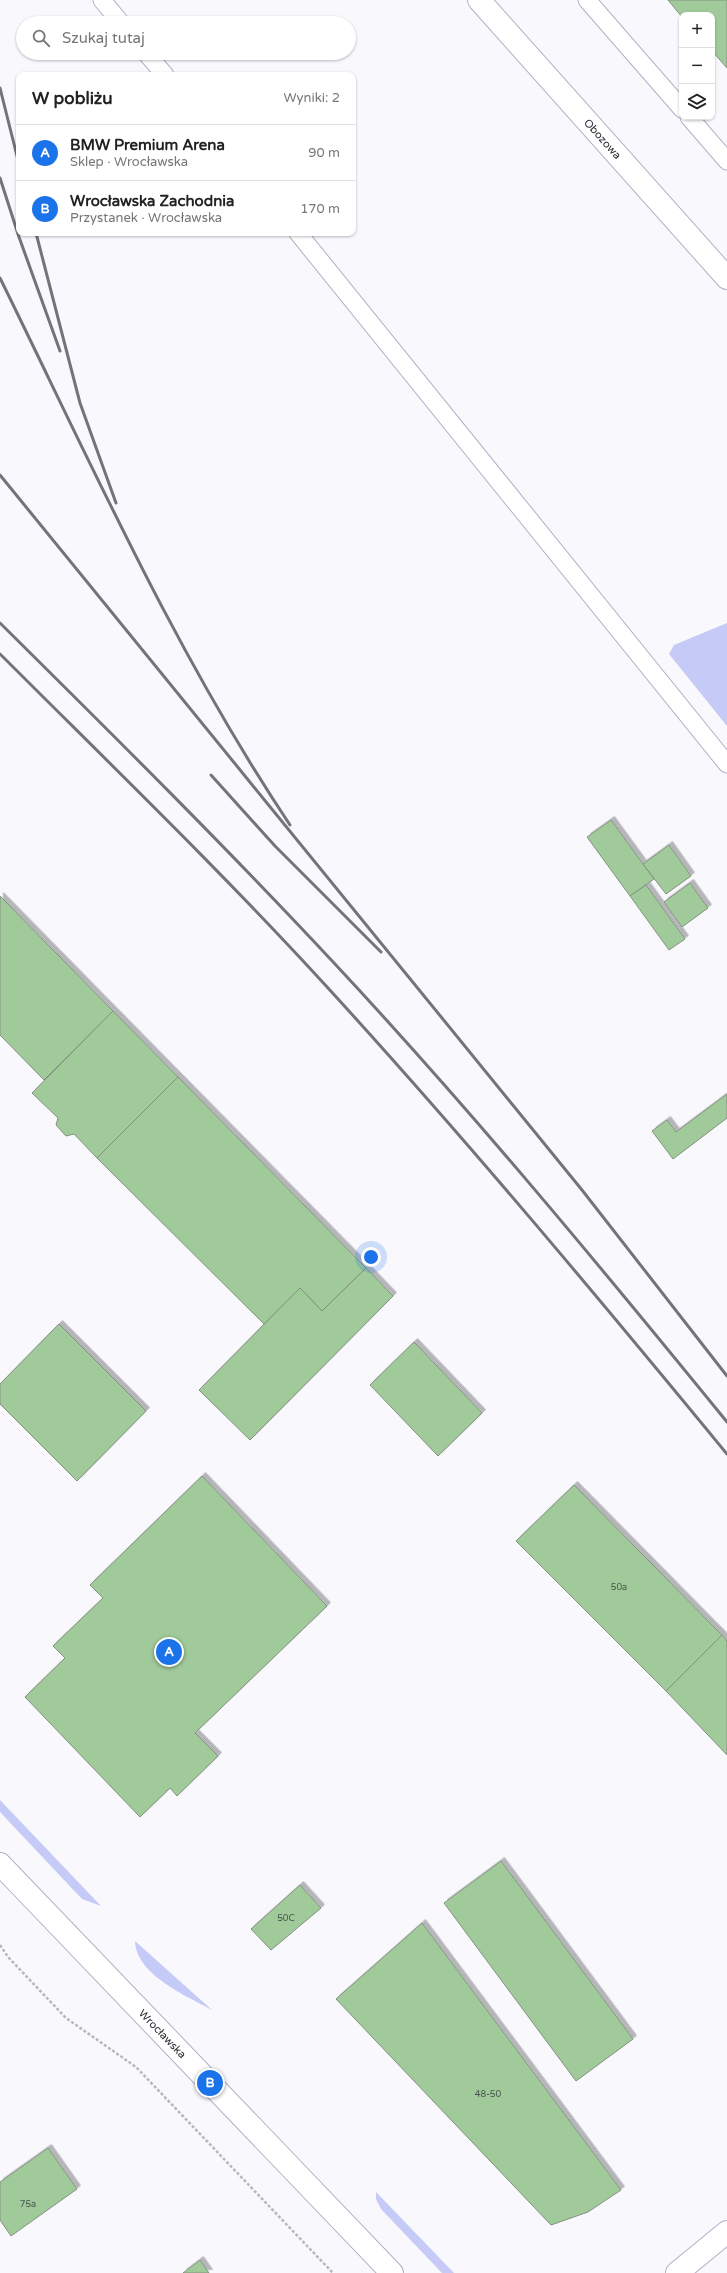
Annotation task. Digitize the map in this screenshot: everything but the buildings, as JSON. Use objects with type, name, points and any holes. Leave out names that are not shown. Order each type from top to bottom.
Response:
[{"type":"street","name":"Obozowa","points":[[479,0],[727,278]]},
{"type":"street","name":"Wrocławska","points":[[0,1864],[392,2273]]},
{"type":"street","points":[[677,2273],[727,2232]]},
{"type":"lane","points":[[102,0],[115,16]]},
{"type":"lane","points":[[587,0],[679,106]]},
{"type":"lane","points":[[152,60],[162,72]]},
{"type":"lane","points":[[692,120],[727,161]]},
{"type":"lane","points":[[300,236],[727,764]]},
{"type":"path","points":[[0,1945],[8,1957],[66,2018],[136,2067],[333,2273]]},
{"type":"shaded area","points":[[727,623],[727,726],[669,654],[674,645]]},
{"type":"shaded area","points":[[0,1800],[101,1906],[82,1899],[0,1812]]},
{"type":"shaded area","points":[[135,1941],[212,2010],[177,1991],[153,1974],[144,1964],[138,1953]]},
{"type":"shaded area","points":[[376,2192],[454,2273],[442,2273],[381,2209],[376,2199]]},
{"type":"railway","points":[[0,88],[16,152]]},
{"type":"railway","points":[[0,178],[16,228]]},
{"type":"railway","points":[[19,236],[60,351]]},
{"type":"railway","points":[[37,236],[80,403],[116,503]]},
{"type":"railway","points":[[0,278],[101,487],[172,625],[248,760],[290,825]]},
{"type":"railway","points":[[0,475],[582,1190],[727,1376]]},
{"type":"railway","points":[[0,623],[211,834],[386,1019],[486,1132],[727,1422]]},
{"type":"railway","points":[[0,654],[207,861],[328,988],[430,1102],[530,1218],[727,1454]]},
{"type":"railway","points":[[211,775],[275,846],[381,952]]},
{"type":"place","name":"BMW Premium Arena","points":[[169,1652]]},
{"type":"place","name":"Wrocławska Zachodnia","points":[[210,2083]]}]
